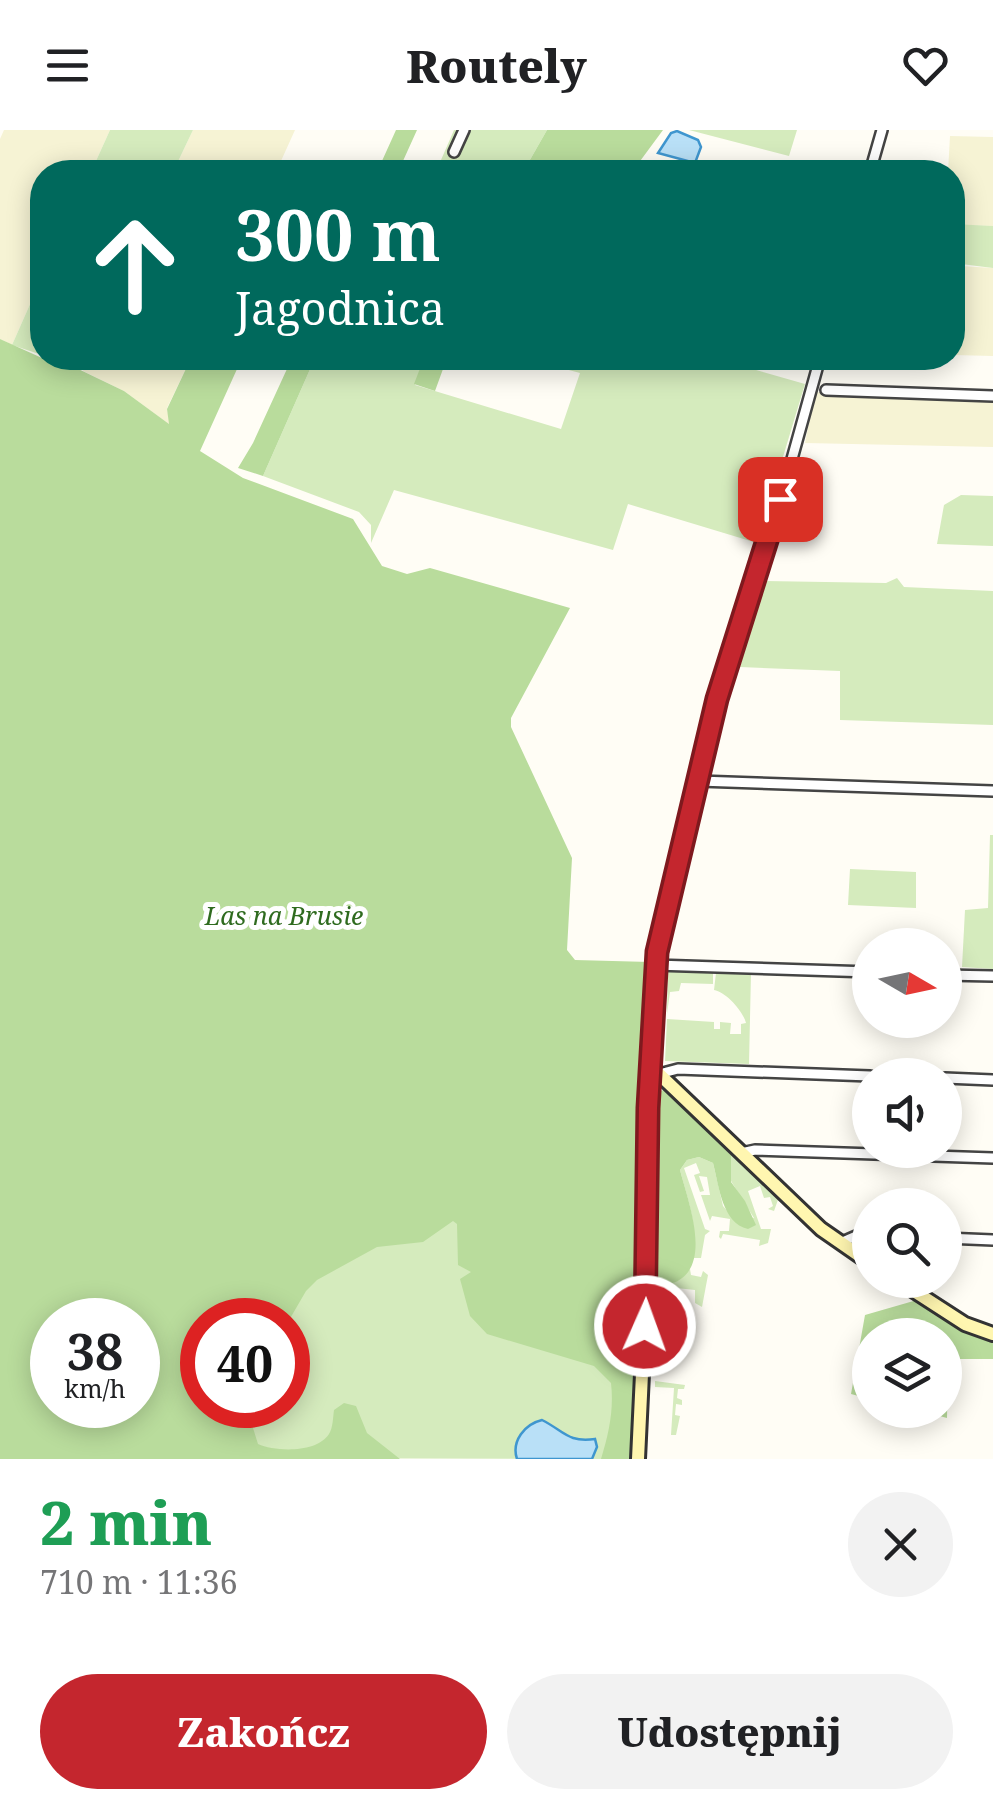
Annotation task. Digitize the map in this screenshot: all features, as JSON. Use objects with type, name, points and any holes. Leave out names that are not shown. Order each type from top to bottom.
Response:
[{"type":"street","points":[[454,152],[464,130]]},
{"type":"street","points":[[873,160],[882,130]]},
{"type":"street","points":[[638,1459],[656,965],[717,699],[766,549],[817,370]]},
{"type":"street","points":[[826,390],[993,396]]},
{"type":"street","points":[[698,781],[993,792]]},
{"type":"street","points":[[656,965],[852,971]]},
{"type":"street","points":[[962,975],[993,976]]},
{"type":"street","points":[[655,1074],[678,1069],[852,1075]]},
{"type":"street","points":[[655,1074],[821,1229],[852,1251]]},
{"type":"street","points":[[962,1079],[993,1080]]},
{"type":"street","points":[[741,1153],[755,1150],[993,1158]]},
{"type":"street","points":[[840,1243],[852,1238]]},
{"type":"street","points":[[962,1239],[993,1240]]},
{"type":"street","points":[[925,1298],[965,1324],[993,1334]]},
{"type":"shaded area","points":[[4,130],[110,130],[96,160],[30,160],[30,304],[12,345],[0,339],[0,139]]},
{"type":"shaded area","points":[[193,130],[295,130],[281,160],[179,160]]},
{"type":"shaded area","points":[[950,136],[993,137],[993,226],[965,225],[965,160],[949,160]]},
{"type":"shaded area","points":[[965,266],[993,268],[993,356],[965,355]]},
{"type":"shaded area","points":[[185,370],[167,408],[170,425],[124,391],[83,371]]},
{"type":"shaded area","points":[[815,392],[993,401],[993,447],[805,443]]},
{"type":"green space","points":[[110,130],[193,130],[179,160],[96,160]]},
{"type":"green space","points":[[396,130],[417,130],[403,160],[382,160]]},
{"type":"green space","points":[[454,130],[547,130],[530,160],[441,160]]},
{"type":"green space","points":[[547,130],[663,130],[641,160],[530,160]]},
{"type":"green space","points":[[689,130],[797,130],[789,156]]},
{"type":"green space","points":[[965,225],[993,226],[993,268],[965,264]]},
{"type":"green space","points":[[30,304],[30,351],[12,345]]},
{"type":"green space","name":"Las na Brusie","points":[[0,339],[30,353],[30,370],[80,370],[124,391],[169,424],[167,409],[185,370],[237,370],[200,451],[243,478],[353,519],[382,566],[407,574],[430,568],[570,608],[511,718],[511,727],[572,858],[567,950],[575,960],[650,962],[630,1459],[601,1459],[612,1393],[611,1383],[594,1366],[487,1334],[470,1316],[460,1279],[471,1272],[458,1265],[457,1224],[453,1221],[423,1242],[377,1247],[317,1280],[302,1298],[180,1298],[180,1428],[253,1428],[258,1444],[306,1448],[330,1432],[334,1410],[344,1403],[356,1406],[367,1433],[400,1459],[0,1459]]},
{"type":"green space","points":[[286,370],[310,370],[263,476],[238,468]]},
{"type":"green space","points":[[310,370],[420,370],[415,385],[561,429],[580,373],[569,370],[756,370],[805,384],[757,543],[628,504],[613,550],[394,490],[371,543],[371,525],[359,512],[263,476]]},
{"type":"green space","points":[[419,370],[443,370],[435,391],[414,384]]},
{"type":"green space","points":[[961,495],[993,496],[993,546],[937,544],[944,505]]},
{"type":"green space","points":[[897,578],[904,587],[993,591],[993,725],[840,720],[840,671],[740,667],[765,581],[886,583]]},
{"type":"green space","points":[[993,835],[993,969],[962,967],[965,910],[988,908]]},
{"type":"green space","points":[[850,869],[916,872],[916,908],[848,905]]},
{"type":"green space","points":[[668,971],[713,973],[713,984],[681,983],[679,991],[670,992],[667,1014]]},
{"type":"green space","points":[[716,973],[751,973],[749,1064],[665,1061],[667,1019],[714,1022],[714,1029],[720,1029],[720,1022],[731,1023],[730,1034],[741,1034],[744,1018],[729,998],[714,990]]},
{"type":"green space","points":[[664,1090],[731,1155],[731,1182],[756,1225],[748,1229],[739,1225],[727,1212],[713,1163],[699,1157],[687,1160],[680,1170],[693,1221],[694,1257],[688,1272],[676,1282],[657,1286],[656,1121],[660,1091]]},
{"type":"green space","points":[[731,1155],[779,1197],[774,1211],[768,1209],[773,1206],[770,1197],[764,1198],[760,1186],[748,1191],[761,1229],[771,1229],[768,1243],[759,1246],[760,1240],[723,1234],[719,1237],[720,1231],[729,1231],[730,1219],[712,1216],[710,1221],[701,1195],[710,1195],[707,1177],[699,1176],[704,1191],[700,1192],[694,1175],[700,1173],[696,1163],[684,1168],[705,1229],[710,1231],[705,1235],[701,1258],[693,1258],[693,1224],[680,1170],[687,1160],[699,1157],[713,1163],[723,1206],[730,1214],[754,1218],[731,1181]]},
{"type":"green space","points":[[460,1207],[626,1358],[619,1459],[251,1458],[240,1428],[310,1428],[310,1298],[285,1298],[284,1274]]},
{"type":"green space","points":[[690,1269],[691,1275],[701,1277],[703,1271],[708,1275],[702,1307],[695,1303],[695,1290],[667,1287],[666,1292],[658,1292],[657,1286],[671,1285]]},
{"type":"green space","points":[[917,1300],[952,1318],[864,1318]]},
{"type":"green space","points":[[962,1323],[993,1339],[993,1359],[962,1359]]},
{"type":"green space","points":[[655,1381],[685,1385],[678,1389],[677,1398],[682,1405],[676,1404],[675,1415],[680,1416],[676,1435],[671,1435],[674,1388],[655,1387]]},
{"type":"water","points":[[677,131],[698,140],[701,147],[696,160],[658,153],[671,133]]},
{"type":"water","points":[[542,1420],[572,1438],[595,1439],[597,1447],[592,1459],[517,1459],[516,1446],[521,1434]]},
{"type":"route","points":[[645,1326],[648,1108],[657,952],[717,699],[780,499]]}]
